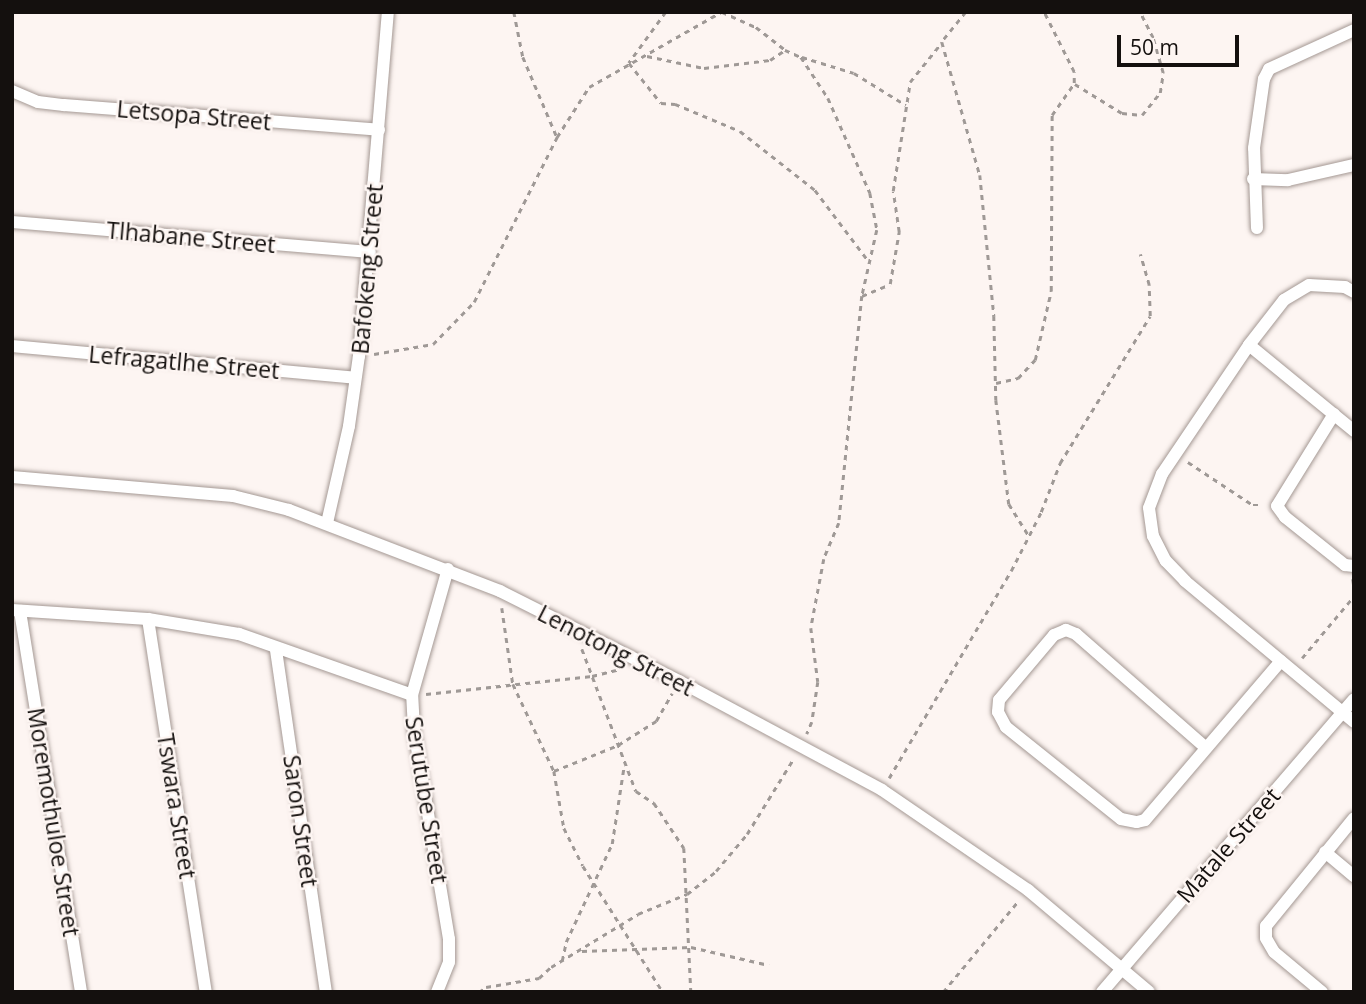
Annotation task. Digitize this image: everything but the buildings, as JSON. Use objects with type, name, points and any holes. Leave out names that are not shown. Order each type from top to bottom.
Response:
[{"type":"street","name":"Bafokeng Street","points":[[327,523],[349,426],[359,356],[370,252],[388,12]]},
{"type":"street","points":[[1257,228],[1254,148],[1264,79],[1269,69],[1354,30]]},
{"type":"street","name":"Letsopa Street","points":[[12,91],[38,102],[64,105],[379,130]]},
{"type":"street","points":[[1254,179],[1288,180],[1354,165]]},
{"type":"street","name":"Tlhabane Street","points":[[12,222],[370,252]]},
{"type":"street","points":[[1354,292],[1345,287],[1309,285],[1284,300],[1249,345],[1162,474],[1149,508],[1153,536],[1166,561],[1185,581],[1354,722]]},
{"type":"street","points":[[1249,345],[1354,431]]},
{"type":"street","name":"Lefragatlhe Street","points":[[12,346],[355,379]]},
{"type":"street","points":[[1334,414],[1277,506],[1285,517],[1345,565],[1354,566]]},
{"type":"street","name":"Lenotong Street","points":[[12,477],[233,496],[327,523],[500,591],[679,681],[882,790],[1028,890],[1149,992]]},
{"type":"street","name":"Serutube Street","points":[[437,992],[449,962],[449,939],[414,730],[412,695],[448,569]]},
{"type":"street","points":[[16,611],[148,619],[239,634],[276,650],[338,667],[412,695]]},
{"type":"street","name":"Moremothuloe Street","points":[[16,611],[81,992]]},
{"type":"street","name":"Tswara Street","points":[[148,619],[206,992]]},
{"type":"street","points":[[1205,747],[1076,634],[1066,630],[1054,635],[999,700],[998,712],[1006,727],[1121,819],[1144,820],[1281,661]]},
{"type":"street","name":"Saron Street","points":[[276,650],[326,992]]},
{"type":"street","name":"Matale Street","points":[[1102,992],[1354,699]]},
{"type":"street","points":[[1322,992],[1274,952],[1266,938],[1266,926],[1354,818]]},
{"type":"street","points":[[1325,852],[1354,876]]},
{"type":"path","points":[[514,12],[523,57],[556,137]]},
{"type":"path","points":[[629,63],[666,12]]},
{"type":"path","points":[[359,356],[433,344],[474,302],[556,137],[589,87],[722,12],[756,27],[785,50],[854,73],[906,104]]},
{"type":"path","points":[[862,296],[890,284],[898,232],[893,191],[910,82],[966,12]]},
{"type":"path","points":[[996,383],[1018,378],[1035,359],[1051,291],[1052,115],[1074,83],[1074,72],[1044,12]]},
{"type":"path","points":[[1074,83],[1122,113],[1142,115],[1160,93],[1163,73],[1153,38],[1140,12]]},
{"type":"path","points":[[942,42],[980,175],[994,316],[996,383],[1009,504],[1029,536]]},
{"type":"path","points":[[647,56],[705,68],[770,60],[785,50]]},
{"type":"path","points":[[479,992],[486,987],[539,978],[638,914],[687,894],[716,872],[747,834],[801,747],[812,722],[818,682],[811,628],[824,559],[839,523],[862,296],[877,230],[870,193],[828,98],[801,57]]},
{"type":"path","points":[[629,63],[661,103],[675,104],[740,131],[815,190],[871,263]]},
{"type":"path","points":[[882,790],[931,702],[983,622],[1029,536],[1060,464],[1150,316],[1149,285],[1140,254]]},
{"type":"path","points":[[1175,454],[1252,505],[1277,506]]},
{"type":"path","points":[[500,591],[513,684],[554,771],[564,828],[594,884],[663,992]]},
{"type":"path","points":[[1292,670],[1354,596]]},
{"type":"path","points":[[575,629],[636,791],[654,803],[684,848],[691,947],[691,992]]},
{"type":"path","points":[[412,695],[592,676],[644,663]]},
{"type":"path","points":[[554,771],[618,745],[656,721],[679,681]]},
{"type":"path","points":[[562,961],[566,942],[612,844],[625,762]]},
{"type":"path","points":[[943,992],[1028,890]]},
{"type":"path","points":[[582,951],[691,947],[769,965]]}]
